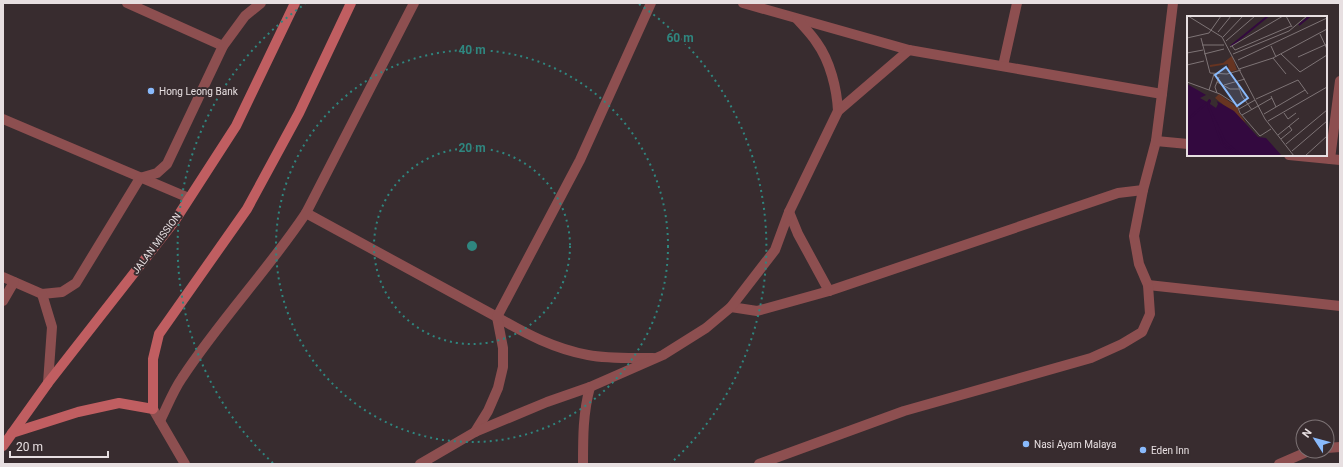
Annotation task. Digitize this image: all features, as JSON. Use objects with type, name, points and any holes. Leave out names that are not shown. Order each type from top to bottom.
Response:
[{"type":"street","points":[[127,3],[223,46]]},
{"type":"street","points":[[3,277],[42,294],[62,292],[76,283],[140,178],[157,173],[167,164],[223,46],[245,16],[262,3]]},
{"type":"street","name":"JALAN MISSION","points":[[3,446],[48,383],[174,222],[188,198],[236,126],[295,3]]},
{"type":"street","points":[[185,464],[153,409],[152,359],[159,334],[247,208],[299,114],[350,3]]},
{"type":"street","points":[[160,421],[181,379],[234,308],[284,245],[306,213],[414,3]]},
{"type":"street","points":[[475,432],[488,411],[498,388],[503,367],[503,348],[497,318],[580,160],[650,3]]},
{"type":"street","points":[[743,3],[909,50],[1162,94]]},
{"type":"street","points":[[1003,66],[1017,3]]},
{"type":"street","points":[[759,464],[904,411],[1091,358],[1122,344],[1142,332],[1150,314],[1148,285],[1139,264],[1134,236],[1143,190],[1156,141],[1173,3]]},
{"type":"street","points":[[798,19],[824,54],[838,98],[838,111]]},
{"type":"street","points":[[420,464],[475,432],[547,402],[590,387],[657,358],[706,328],[732,307],[775,250],[789,212],[838,111],[909,50]]},
{"type":"street","points":[[1298,156],[1335,160],[1340,81]]},
{"type":"street","points":[[3,119],[188,198]]},
{"type":"street","points":[[1156,141],[1187,144]]},
{"type":"street","points":[[732,307],[757,311],[829,292],[1118,193],[1143,190]]},
{"type":"street","points":[[789,212],[798,234],[829,292]]},
{"type":"street","points":[[306,213],[497,318],[533,337],[557,347],[606,358],[657,358]]},
{"type":"street","points":[[3,301],[14,282]]},
{"type":"street","points":[[1148,285],[1340,306]]},
{"type":"street","points":[[42,294],[52,327],[48,383]]},
{"type":"street","points":[[583,464],[582,436],[585,408],[590,387]]},
{"type":"street","points":[[12,434],[78,412],[119,402],[153,409]]},
{"type":"street","points":[[1279,464],[1295,457]]},
{"type":"place","name":"Hong Leong Bank","points":[[151,91]]},
{"type":"place","name":"Nasi Ayam Malaya","points":[[1026,444]]},
{"type":"place","name":"Eden Inn","points":[[1143,450]]}]
